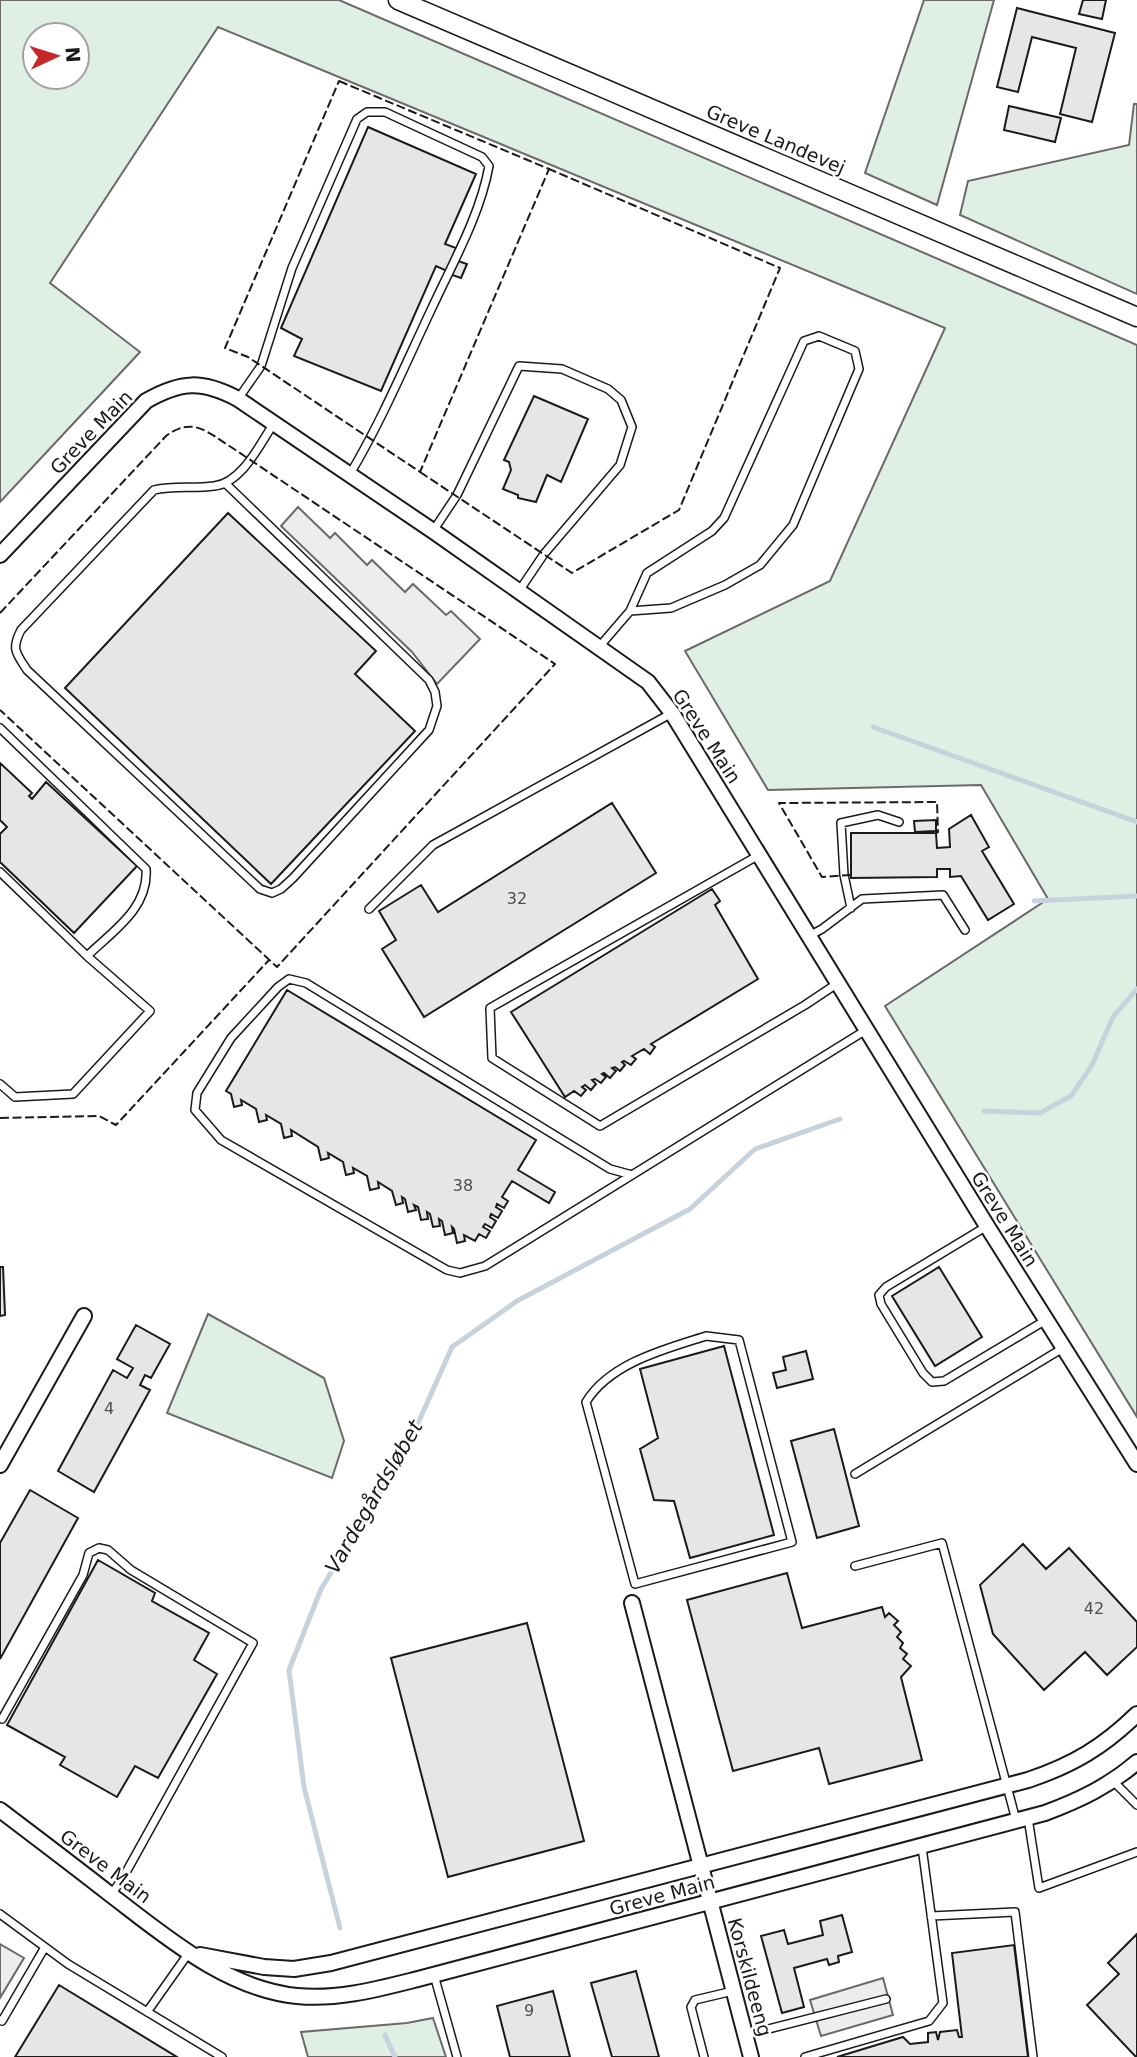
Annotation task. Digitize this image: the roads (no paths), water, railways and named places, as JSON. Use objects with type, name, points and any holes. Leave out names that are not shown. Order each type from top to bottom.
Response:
[{"type":"street","name":"Greve Landevej","points":[[398,0],[1137,317]]},
{"type":"street","name":"Greve Main","points":[[0,555],[146,401],[167,388],[192,384],[216,388],[238,399],[433,531],[648,682],[672,713],[987,1226],[1137,1464]]},
{"type":"street","points":[[0,1465],[84,1316]]},
{"type":"street","name":"Greve Main","points":[[632,1603],[700,1867]]},
{"type":"street","name":"Greve Main","points":[[188,1954],[264,1967],[295,1969],[331,1963],[1007,1786],[1063,1768],[1121,1730],[1137,1714]]},
{"type":"street","name":"Greve Main","points":[[0,1810],[188,1954],[259,1989],[296,1996],[330,1997],[369,1991],[434,1975],[1022,1819],[1079,1800],[1114,1782],[1137,1762]]},
{"type":"street","name":"Korskildeeng","points":[[700,1867],[751,2057]]},
{"type":"lane","points":[[238,399],[261,366],[292,268],[356,119],[366,112],[385,112],[482,157],[489,166],[486,182],[463,242],[370,439],[350,475]]},
{"type":"lane","points":[[599,647],[630,611],[647,573],[712,531],[724,518],[804,341],[819,336],[855,351],[859,369],[793,525],[760,565],[725,585],[671,608],[630,611]]},
{"type":"lane","points":[[433,531],[457,495],[519,366],[562,369],[608,389],[621,400],[632,427],[620,465],[544,554],[519,591]]},
{"type":"lane","points":[[225,483],[429,680],[435,692],[437,706],[429,730],[293,878],[272,893],[260,888],[27,670],[16,654],[15,641],[21,630],[154,490],[173,485],[208,487],[225,483],[234,478],[250,460],[274,424]]},
{"type":"lane","points":[[369,909],[433,845],[672,713]]},
{"type":"lane","points":[[0,728],[146,869],[147,884],[140,904],[88,956]]},
{"type":"lane","points":[[851,908],[844,875],[841,823],[878,815],[899,822]]},
{"type":"lane","points":[[759,855],[490,1007],[492,1058],[600,1126],[838,983]]},
{"type":"lane","points":[[0,872],[150,1011],[73,1094],[15,1097],[0,1084]]},
{"type":"lane","points":[[808,936],[862,899],[943,895],[965,930]]},
{"type":"lane","points":[[632,1175],[610,1169],[306,983],[289,979],[278,987],[231,1038],[197,1093],[195,1110],[221,1140],[447,1270],[460,1273],[485,1266],[632,1175],[866,1030]]},
{"type":"lane","points":[[987,1226],[886,1287],[879,1295],[881,1304],[923,1373],[932,1382],[944,1381],[1046,1320]]},
{"type":"lane","points":[[632,1603],[635,1584],[586,1402],[594,1389],[645,1355],[706,1336],[739,1340],[792,1542],[635,1584]]},
{"type":"lane","points":[[855,1474],[1063,1348]]},
{"type":"lane","points":[[855,1566],[942,1543],[1007,1786],[1022,1819],[1039,1888],[1137,1852]]},
{"type":"lane","points":[[2,1719],[83,1575],[89,1553],[99,1549],[108,1549],[131,1570],[253,1643],[111,1895]]},
{"type":"lane","points":[[1114,1782],[1137,1805]]},
{"type":"lane","points":[[805,2057],[929,2021],[943,2003],[922,1847]]},
{"type":"lane","points":[[931,1916],[1015,1912],[1034,2057]]},
{"type":"lane","points":[[0,1914],[68,1964],[222,2057]]},
{"type":"lane","points":[[0,2020],[2,2021],[45,1947]]},
{"type":"lane","points":[[147,2012],[188,1954]]},
{"type":"lane","points":[[434,1975],[457,2057]]},
{"type":"lane","points":[[704,2057],[691,2007],[695,2000],[733,1991]]},
{"type":"lane","points":[[745,2035],[886,1999]]},
{"type":"waterway","points":[[873,727],[1137,822]]},
{"type":"waterway","points":[[1034,901],[1137,896]]},
{"type":"waterway","name":"Vardegårdsløbet","points":[[984,1111],[1040,1113],[1071,1096],[1092,1065],[1113,1017],[1137,989]]},
{"type":"waterway","name":"Vardegårdsløbet","points":[[340,1928],[304,1787],[289,1670],[321,1589],[407,1448],[452,1347],[517,1301],[690,1209],[755,1149],[840,1119]]},
{"type":"waterway","name":"Vardegårdsløbet","points":[[385,2035],[395,2057]]}]
